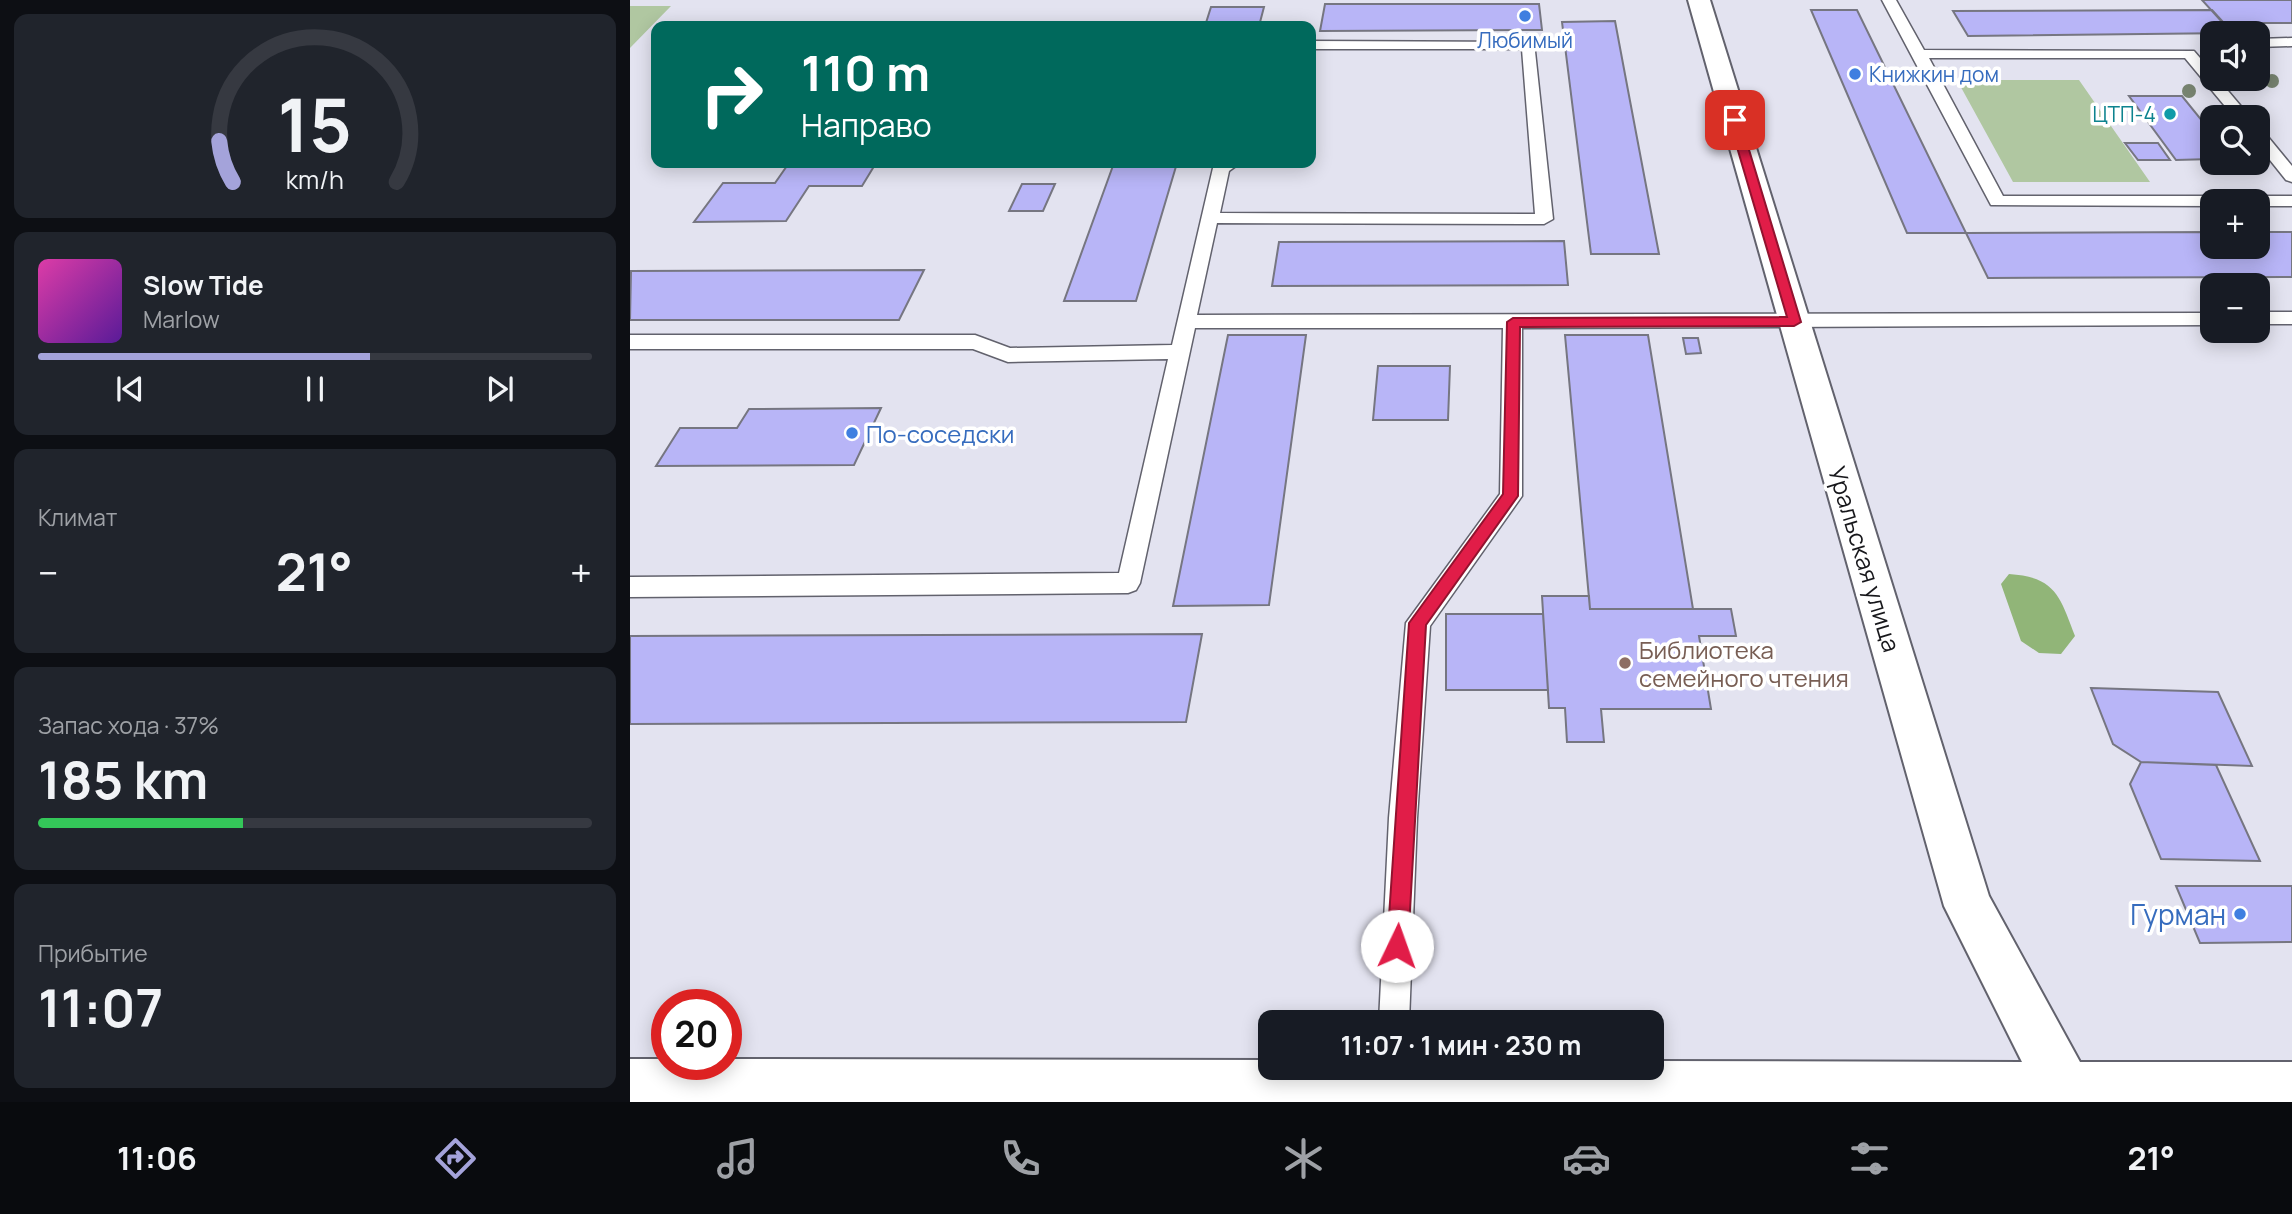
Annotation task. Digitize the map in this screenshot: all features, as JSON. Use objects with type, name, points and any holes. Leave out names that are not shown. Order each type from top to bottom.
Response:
[{"type":"street","name":"Уральская улица","points":[[1699,0],[1968,906],[2068,1096]]},
{"type":"street","points":[[630,1086],[997,1095],[1345,1080]]},
{"type":"street","points":[[1466,1080],[2068,1096],[2292,1089]]},
{"type":"lane","points":[[1889,0],[1997,201],[2292,201]]},
{"type":"lane","points":[[2270,43],[2292,42]]},
{"type":"lane","points":[[1210,218],[1544,219],[1529,45],[1316,44]]},
{"type":"lane","points":[[1919,54],[2200,52]]},
{"type":"lane","points":[[2189,54],[2232,105]]},
{"type":"lane","points":[[2270,150],[2292,177]]},
{"type":"lane","points":[[630,587],[1128,583],[1221,168]]},
{"type":"lane","points":[[1186,322],[1794,322],[2200,318]]},
{"type":"lane","points":[[2270,318],[2292,318]]},
{"type":"lane","points":[[1395,1010],[1403,818],[1418,623],[1511,496],[1513,322]]},
{"type":"lane","points":[[630,342],[975,342],[1008,355],[1180,352]]},
{"type":"green space","points":[[630,6],[671,6],[656,21],[651,21],[651,26],[630,48]]},
{"type":"green space","points":[[1957,80],[2079,80],[2150,182],[2013,182]]},
{"type":"green space","points":[[2009,574],[2037,579],[2047,585],[2060,600],[2075,636],[2061,654],[2039,653],[2021,641],[2001,584]]},
{"type":"building","points":[[2202,0],[2292,0],[2292,23],[2221,21]]},
{"type":"building","points":[[1325,4],[1539,4],[1542,30],[1320,31]]},
{"type":"building","points":[[1211,7],[1264,7],[1260,21],[1207,21]]},
{"type":"building","points":[[1811,10],[1857,10],[1966,233],[1907,233]]},
{"type":"building","points":[[2212,10],[2222,21],[2200,21],[2200,33],[1968,36],[1953,11]]},
{"type":"building","points":[[1615,21],[1659,254],[1591,254],[1562,22]]},
{"type":"building","name":"ЦТП-4","points":[[2129,96],[2182,96],[2200,118],[2200,159],[2176,160]]},
{"type":"building","points":[[2125,143],[2158,143],[2170,160],[2138,160]]},
{"type":"building","points":[[786,168],[873,168],[862,186],[809,186],[786,221],[694,222],[723,183],[775,183]]},
{"type":"building","points":[[1112,168],[1176,168],[1136,301],[1064,301]]},
{"type":"building","points":[[1022,184],[1055,184],[1043,211],[1009,211]]},
{"type":"building","points":[[2200,232],[2200,259],[2270,259],[2270,232],[2292,232],[2292,277],[2270,277],[2270,273],[2200,273],[2200,277],[1988,278],[1966,233]]},
{"type":"building","points":[[1564,241],[1568,285],[1272,286],[1279,242]]},
{"type":"building","points":[[924,270],[899,320],[630,320],[631,271]]},
{"type":"building","points":[[1228,335],[1306,335],[1269,605],[1173,606]]},
{"type":"building","points":[[1565,335],[1648,335],[1693,609],[1590,609]]},
{"type":"building","points":[[1683,338],[1698,338],[1701,353],[1686,354]]},
{"type":"building","points":[[1378,366],[1450,366],[1448,420],[1373,420]]},
{"type":"building","points":[[881,408],[854,465],[656,466],[680,428],[737,428],[749,409]]},
{"type":"building","name":"Библиотека семейного чтения","points":[[1542,596],[1589,596],[1590,609],[1731,609],[1736,636],[1699,636],[1711,709],[1601,709],[1604,742],[1567,742],[1565,708],[1549,708]]},
{"type":"building","points":[[1446,614],[1543,614],[1548,690],[1446,690]]},
{"type":"building","points":[[1202,634],[1186,722],[630,724],[630,636]]},
{"type":"building","points":[[2091,688],[2218,692],[2252,766],[2141,762],[2113,744]]},
{"type":"building","points":[[2141,762],[2216,765],[2260,861],[2161,859],[2130,784]]},
{"type":"building","name":"Гурман","points":[[2176,886],[2292,886],[2292,942],[2200,943]]},
{"type":"place","name":"Любимый","points":[[1525,16]]},
{"type":"place","name":"Книжкин дом","points":[[1855,74]]},
{"type":"place","name":"ЦТП-4","points":[[2170,114]]},
{"type":"place","name":"По-соседски","points":[[852,433]]},
{"type":"place","name":"Библиотека семейного чтения","points":[[1625,663]]},
{"type":"place","name":"Гурман","points":[[2240,914]]},
{"type":"route","points":[[1397,946],[1403,818],[1418,623],[1511,496],[1513,322],[1794,322],[1735,120]]}]
